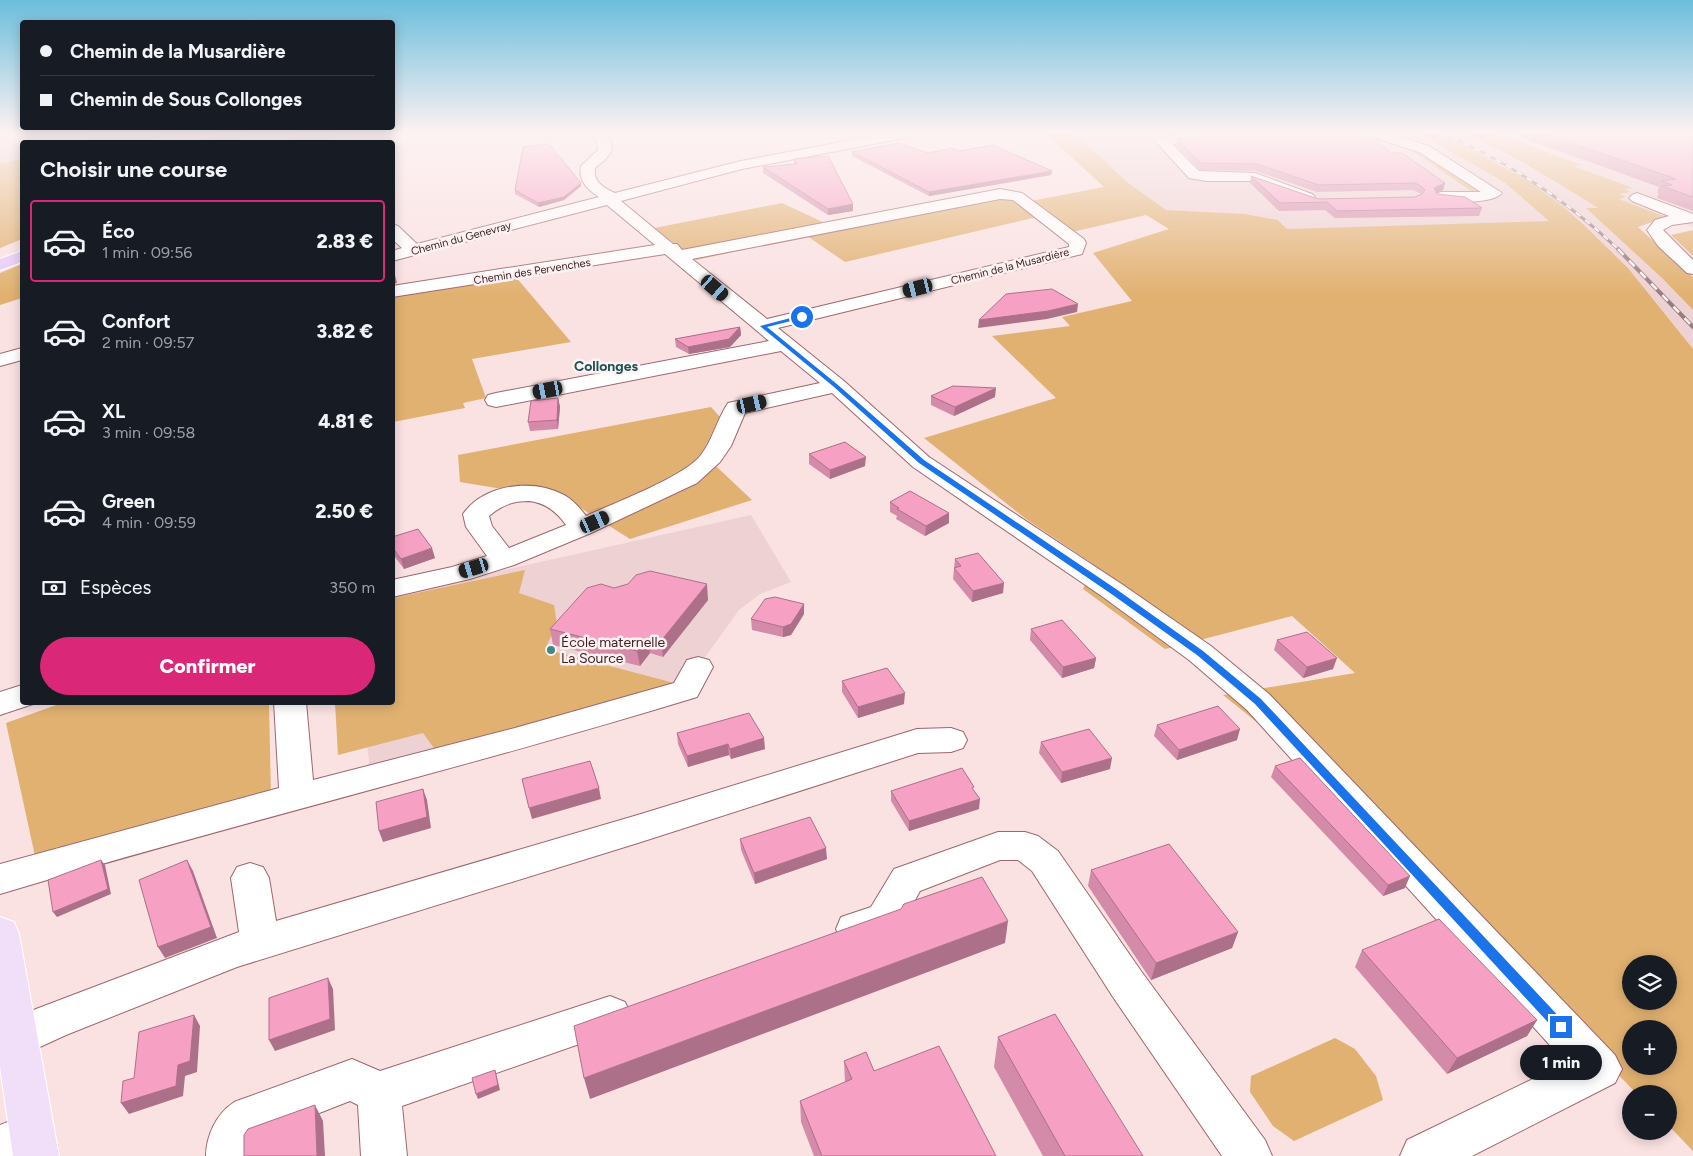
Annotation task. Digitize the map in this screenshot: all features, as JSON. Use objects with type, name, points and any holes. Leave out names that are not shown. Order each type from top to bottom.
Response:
[{"type":"highway","points":[[0,255],[20,247]]},
{"type":"highway","points":[[0,265],[20,257]]},
{"type":"main road","points":[[0,934],[16,1038],[25,1149]]},
{"type":"street","points":[[594,187],[611,198],[836,386],[922,462],[1113,591],[1200,653],[1258,702],[1600,1069],[1423,1156]]},
{"type":"street","name":"Chemin du Genevray","points":[[395,255],[652,187]]},
{"type":"street","points":[[1280,187],[1306,197],[1321,199]]},
{"type":"street","points":[[1453,187],[1486,209]]},
{"type":"street","points":[[1441,197],[1488,196],[1494,193],[1484,187]]},
{"type":"street","name":"Chemin de la Musardière","points":[[676,252],[1000,194],[1017,196],[1078,243],[1076,250],[763,326]]},
{"type":"street","points":[[1636,198],[1691,218]]},
{"type":"street","points":[[1691,218],[1664,222],[1657,226],[1655,230],[1664,242],[1693,269]]},
{"type":"street","points":[[395,232],[414,250]]},
{"type":"street","name":"Chemin des Pervenches","points":[[395,292],[676,252]]},
{"type":"street","points":[[496,400],[784,344]]},
{"type":"street","points":[[0,360],[20,355]]},
{"type":"street","points":[[395,587],[460,572],[504,559],[582,528],[688,478],[708,462],[719,446],[736,408],[836,386]]},
{"type":"street","points":[[504,559],[478,527],[476,514],[495,500],[517,494],[537,494],[551,498],[568,510],[582,528]]},
{"type":"street","points":[[0,879],[297,797],[592,719],[686,690],[698,667]]},
{"type":"street","points":[[0,704],[20,697]]},
{"type":"street","points":[[290,705],[297,797]]},
{"type":"street","points":[[16,1038],[51,1022],[212,959],[260,943],[641,828],[917,741],[952,740]]},
{"type":"street","points":[[819,942],[885,918],[907,880],[998,846],[1025,846],[1045,861],[1127,984],[1249,1156]]},
{"type":"street","points":[[250,878],[260,943]]},
{"type":"street","points":[[229,1156],[229,1142],[248,1118],[352,1080],[379,1093],[640,1005]]},
{"type":"street","points":[[379,1093],[384,1156]]},
{"type":"shaded area","points":[[0,187],[20,187],[20,240],[0,248]]},
{"type":"shaded area","points":[[1104,187],[1134,187],[1166,210],[1245,214],[1278,220],[1287,229],[1549,221],[1510,187],[1536,187],[1559,203],[1583,224],[1628,268],[1693,349],[1693,1151],[1677,1134],[1677,1085],[1628,1085],[1348,795],[1223,695],[1355,673],[1292,616],[1165,649],[1083,589],[1093,564],[1026,519],[924,438],[1056,398],[992,336],[1070,326],[1062,317],[1132,301],[1093,253],[1169,229],[1146,215],[1072,232],[1033,218],[845,262],[807,236],[696,260],[654,228],[782,203],[838,229],[1002,196],[1031,201]]},
{"type":"shaded area","points":[[1134,187],[1510,187],[1550,222],[1287,229],[1278,220],[1245,214],[1166,210]]},
{"type":"shaded area","points":[[1465,187],[1473,187],[1481,192],[1471,191]]},
{"type":"shaded area","points":[[1535,187],[1565,187],[1599,209],[1587,208],[1663,279],[1693,310],[1693,349],[1628,268],[1559,203]]},
{"type":"shaded area","points":[[1564,187],[1630,187],[1633,188],[1625,189],[1631,192],[1619,194],[1626,197],[1619,199],[1666,217],[1638,227],[1693,277],[1693,310],[1663,279],[1586,208],[1598,208]]},
{"type":"shaded area","points":[[1628,187],[1693,187],[1693,227],[1618,199],[1625,197],[1617,194],[1631,188]]},
{"type":"shaded area","points":[[1693,230],[1693,256],[1671,235]]},
{"type":"shaded area","points":[[20,265],[20,299],[0,305],[0,273]]},
{"type":"shaded area","points":[[515,276],[571,342],[472,359],[486,398],[463,403],[465,408],[395,422],[395,295]]},
{"type":"shaded area","points":[[711,407],[720,417],[702,453],[752,500],[630,539],[568,500],[460,482],[458,455]]},
{"type":"shaded area","name":"École maternelle La Source","points":[[751,515],[791,582],[760,594],[739,610],[698,667],[686,690],[371,777],[362,705],[395,705],[395,595]]},
{"type":"shaded area","points":[[525,570],[519,593],[554,605],[557,624],[545,649],[678,684],[436,751],[423,733],[338,755],[335,705],[395,705],[395,598]]},
{"type":"shaded area","points":[[56,705],[269,705],[271,797],[35,856],[6,723]]},
{"type":"shaded area","points":[[1335,1038],[1355,1049],[1376,1076],[1383,1100],[1294,1141],[1273,1126],[1250,1092],[1251,1076]]},
{"type":"building","points":[[516,187],[576,187],[564,197],[538,203],[515,190]]},
{"type":"building","points":[[794,187],[844,187],[853,204],[828,209]]},
{"type":"building","points":[[919,187],[959,187],[929,192]]},
{"type":"building","points":[[1263,187],[1283,187],[1318,199],[1415,197],[1422,194],[1425,190],[1422,187],[1436,187],[1434,188],[1437,194],[1465,197],[1482,208],[1337,211],[1327,202],[1280,203]]},
{"type":"building","points":[[1665,187],[1693,187],[1693,197]]},
{"type":"building","points":[[1052,289],[1078,304],[1048,311],[979,320],[1006,294]]},
{"type":"building","points":[[740,327],[729,339],[688,347],[675,339]]},
{"type":"building","points":[[953,386],[996,388],[955,407],[931,396]]},
{"type":"building","points":[[558,398],[557,420],[528,422],[531,401]]},
{"type":"building","points":[[845,442],[866,457],[830,470],[809,454]]},
{"type":"building","points":[[910,491],[949,513],[926,526],[897,509],[899,508],[890,502]]},
{"type":"building","points":[[418,529],[432,548],[401,559],[395,551],[395,536]]},
{"type":"building","points":[[978,553],[1004,583],[973,591],[954,568],[961,566],[955,559]]},
{"type":"building","points":[[650,571],[707,584],[661,641],[648,638],[637,651],[550,629],[587,588],[601,584],[614,588],[628,584],[636,575]]},
{"type":"building","points":[[775,597],[804,604],[791,624],[783,627],[751,619],[765,599]]},
{"type":"building","points":[[1062,620],[1096,658],[1063,667],[1031,629]]},
{"type":"building","points":[[1307,632],[1337,658],[1307,667],[1277,640]]},
{"type":"building","points":[[887,668],[905,693],[858,707],[842,681]]},
{"type":"building","points":[[1218,706],[1240,729],[1179,750],[1157,725]]},
{"type":"building","points":[[749,713],[764,738],[730,749],[728,744],[687,756],[677,733]]},
{"type":"building","points":[[1089,729],[1112,758],[1062,772],[1041,742]]},
{"type":"building","points":[[1300,758],[1410,876],[1388,885],[1275,766]]},
{"type":"building","points":[[590,761],[599,788],[529,808],[522,779]]},
{"type":"building","points":[[962,768],[980,799],[909,821],[891,791]]},
{"type":"building","points":[[423,789],[427,817],[379,831],[376,802]]},
{"type":"building","points":[[810,817],[826,848],[754,873],[740,839]]},
{"type":"building","points":[[1169,844],[1238,932],[1156,963],[1091,870]]},
{"type":"building","points":[[101,860],[108,889],[53,912],[48,880]]},
{"type":"building","points":[[187,860],[211,927],[158,947],[139,880]]},
{"type":"building","points":[[982,877],[1008,921],[584,1078],[574,1026],[901,909],[904,904]]},
{"type":"building","points":[[1439,919],[1537,1020],[1457,1058],[1362,950]]},
{"type":"building","points":[[328,978],[330,1019],[269,1040],[269,998]]},
{"type":"building","points":[[1055,1014],[1143,1156],[1065,1156],[998,1037]]},
{"type":"building","points":[[194,1015],[190,1061],[178,1065],[176,1086],[121,1103],[123,1081],[134,1078],[139,1032]]},
{"type":"building","points":[[939,1046],[996,1156],[822,1156],[800,1101],[852,1079],[844,1061],[866,1052],[874,1071]]},
{"type":"building","points":[[495,1070],[498,1085],[476,1094],[472,1078]]},
{"type":"building","points":[[315,1105],[317,1156],[244,1156],[244,1135],[248,1129]]},
{"type":"railway","points":[[1540,187],[1579,215],[1619,250]]},
{"type":"railway","points":[[1619,250],[1693,327]]},
{"type":"place","name":"École maternelle La Source","points":[[551,650]]},
{"type":"district","name":"Collonges","points":[[606,366]]},
{"type":"route","points":[[802,317],[763,326],[836,386],[922,462],[1017,528],[1113,591],[1200,653],[1258,702],[1561,1027]]}]
